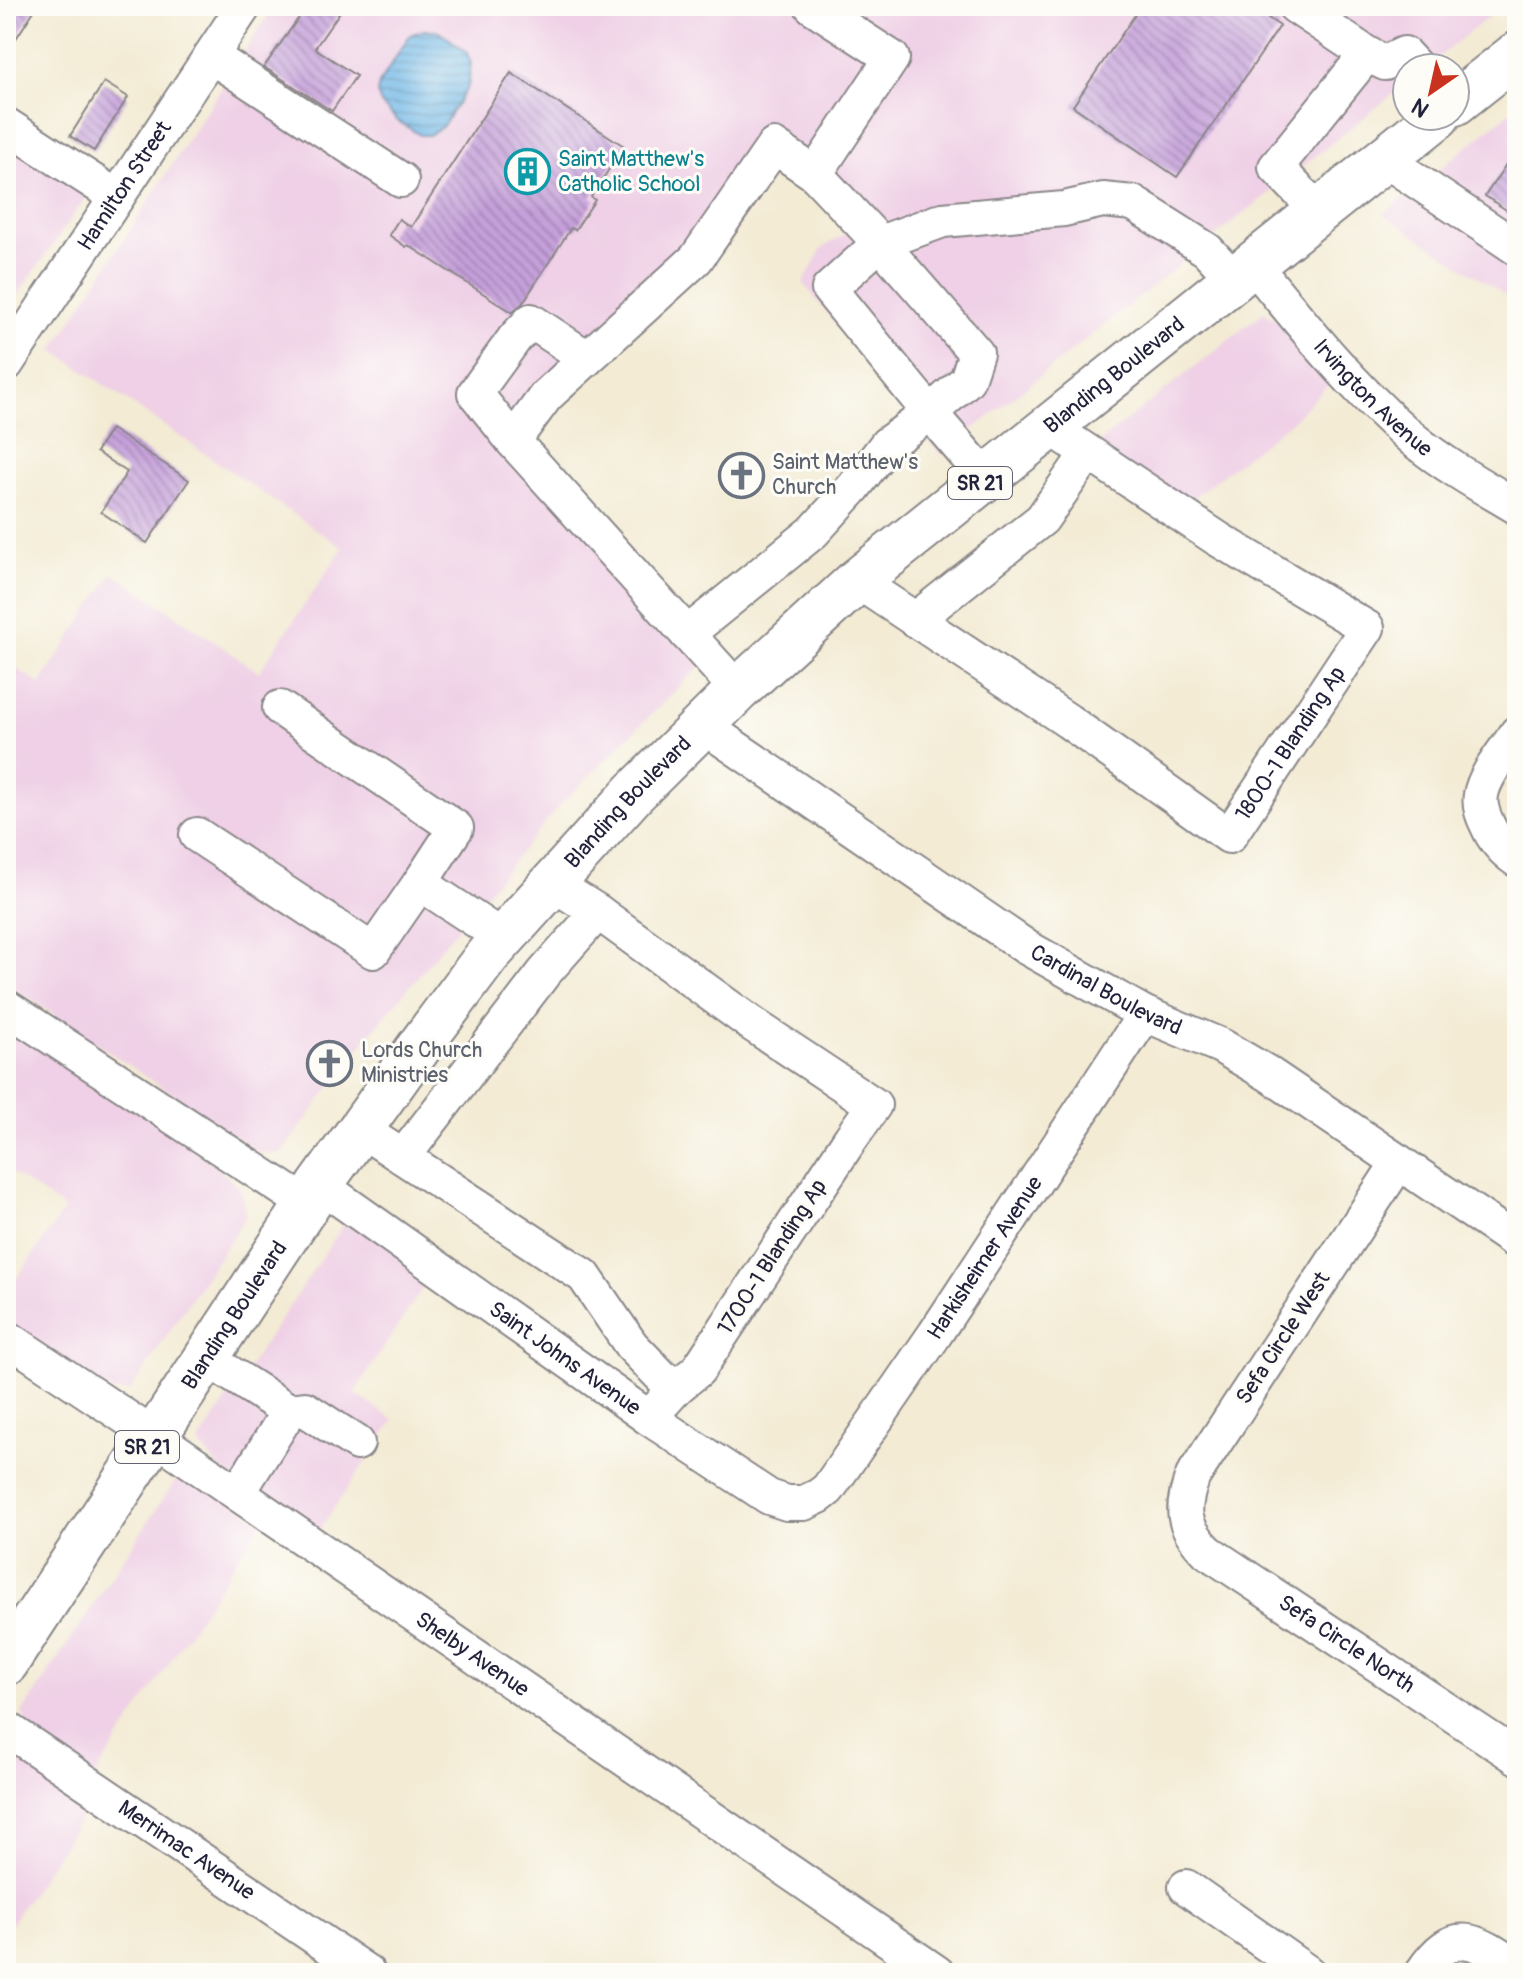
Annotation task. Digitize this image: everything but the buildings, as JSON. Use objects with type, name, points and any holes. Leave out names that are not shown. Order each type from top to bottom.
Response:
[{"type":"main road","points":[[1471,90],[1517,54]]},
{"type":"main road","name":"Blanding Boulevard","points":[[6,1663],[314,1195],[431,1030],[503,938],[634,793],[738,690],[857,581],[1418,132]]},
{"type":"street","name":"Hamilton Street","points":[[6,364],[244,6]]},
{"type":"street","points":[[812,6],[892,58],[815,174]]},
{"type":"street","points":[[1295,6],[1367,54],[1385,63],[1391,60]]},
{"type":"street","points":[[1319,212],[1276,167],[1367,54]]},
{"type":"street","points":[[211,56],[401,180]]},
{"type":"street","points":[[6,125],[117,197]]},
{"type":"street","points":[[513,441],[546,396],[696,259],[774,146],[815,174],[880,243],[976,353],[967,380],[930,413],[887,444],[854,487],[813,532],[687,634]]},
{"type":"street","points":[[1384,159],[1517,248]]},
{"type":"street","name":"Irvington Avenue","points":[[880,243],[943,220],[1064,209],[1103,200],[1133,203],[1244,271],[1361,391],[1416,441],[1517,507]]},
{"type":"street","points":[[880,243],[829,289],[986,478]]},
{"type":"street","points":[[587,358],[531,321],[475,393],[513,441],[738,690]]},
{"type":"street","name":"1800-1 Blanding Ap","points":[[857,581],[1068,721],[1229,836],[1367,628],[1218,539],[1050,427]]},
{"type":"street","points":[[915,620],[1042,519],[1088,453]]},
{"type":"street","points":[[197,835],[373,951],[456,828],[280,708]]},
{"type":"street","name":"Cardinal Boulevard","points":[[702,725],[1026,947],[1145,1014],[1233,1053],[1267,1073],[1517,1242]]},
{"type":"street","points":[[1517,733],[1488,776],[1481,794],[1482,814],[1492,834],[1505,852],[1517,860]]},
{"type":"street","points":[[420,883],[503,938]]},
{"type":"street","name":"1700-1 Blanding Ap","points":[[552,883],[598,912],[752,1024],[874,1105],[698,1370],[677,1387]]},
{"type":"street","points":[[403,1157],[544,973],[598,912]]},
{"type":"street","name":"Saint Johns Avenue","points":[[6,1007],[314,1195],[769,1497],[787,1503],[804,1503],[819,1496]]},
{"type":"street","name":"Harkisheimer Avenue","points":[[819,1496],[828,1489],[935,1334],[1145,1014]]},
{"type":"street","points":[[360,1129],[584,1276],[631,1345],[662,1377],[677,1387],[649,1418]]},
{"type":"street","name":"Sefa Circle West","points":[[1186,1521],[1184,1498],[1193,1476],[1399,1162]]},
{"type":"street","name":"Shelby Avenue","points":[[6,1337],[937,1973]]},
{"type":"street","points":[[206,1358],[289,1411],[305,1409],[357,1443]]},
{"type":"street","points":[[238,1493],[289,1411]]},
{"type":"street","name":"Sefa Circle North","points":[[1186,1521],[1195,1539],[1208,1552],[1517,1757]]},
{"type":"street","name":"Merrimac Avenue","points":[[6,1728],[368,1973]]},
{"type":"street","points":[[1186,1887],[1308,1973]]},
{"type":"street","points":[[1422,1973],[1433,1956],[1444,1947],[1460,1942],[1475,1943],[1490,1949],[1517,1968]]},
{"type":"shaded area","points":[[274,6],[1502,6],[1445,52],[1391,52],[1391,96],[941,455],[803,283],[822,248],[851,231],[810,184],[774,171],[558,397],[538,428],[544,455],[716,650],[558,807],[365,1040],[281,1153],[262,1154],[6,983],[6,662],[40,684],[113,573],[259,672],[343,548],[53,350]]},
{"type":"shaded area","points":[[1517,107],[1517,303],[1383,214]]},
{"type":"shaded area","points":[[6,139],[88,194],[6,312]]},
{"type":"shaded area","points":[[1264,312],[1294,332],[1335,378],[1292,421],[1186,503],[1096,445]]},
{"type":"shaded area","points":[[6,1020],[186,1144],[240,1187],[246,1216],[130,1391],[113,1392],[6,1322],[6,1294],[65,1209],[6,1169]]},
{"type":"shaded area","points":[[344,1224],[369,1231],[431,1275],[354,1393],[394,1420],[317,1533],[219,1468],[198,1443]]},
{"type":"shaded area","points":[[181,1477],[225,1497],[261,1523],[94,1777],[29,1728],[22,1713],[175,1481]]},
{"type":"shaded area","points":[[6,1751],[14,1752],[91,1803],[8,1928],[6,1926]]},
{"type":"water","points":[[423,30],[438,31],[466,51],[471,63],[468,87],[442,127],[429,135],[420,135],[398,121],[381,104],[377,93],[379,84],[410,35]]},
{"type":"place","name":"Saint Matthew's Catholic School","points":[[527,172]]},
{"type":"place","name":"Saint Matthew's Church","points":[[741,475]]},
{"type":"place","name":"Lords Church Ministries","points":[[330,1063]]}]
